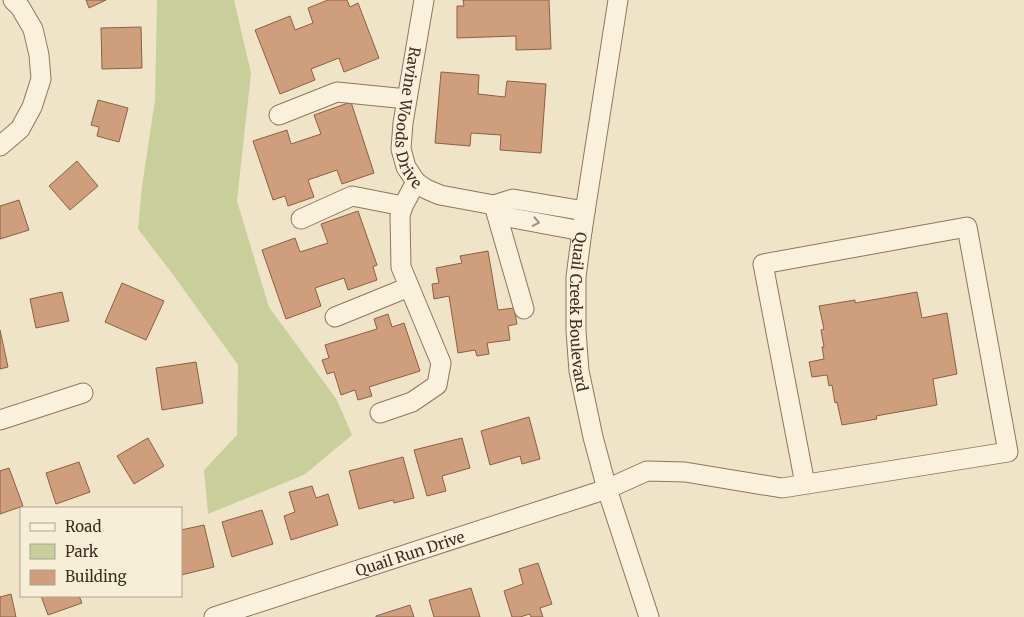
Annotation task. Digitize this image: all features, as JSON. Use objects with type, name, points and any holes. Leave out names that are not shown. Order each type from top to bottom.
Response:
[{"type":"street","points":[[0,146],[20,129],[32,107],[41,80],[39,55],[33,28],[14,0]]},
{"type":"street","name":"Ravine Woods Drive","points":[[424,0],[403,123],[401,149],[406,167],[416,182],[440,195],[494,205],[513,199],[585,211]]},
{"type":"street","name":"Quail Creek Boulevard","points":[[618,0],[576,277],[576,331],[579,371],[593,437],[607,488],[649,617]]},
{"type":"street","points":[[279,115],[336,92],[407,99]]},
{"type":"street","points":[[380,413],[412,402],[437,385],[441,363],[401,267],[400,216],[403,206],[416,182]]},
{"type":"street","points":[[301,219],[352,196],[403,206]]},
{"type":"street","points":[[494,205],[524,309]]},
{"type":"street","name":"Ravine Woods Drive","points":[[494,205],[508,217],[582,231]]},
{"type":"street","name":"Quail Run Drive","points":[[214,617],[607,488],[647,471],[685,472],[782,488],[1008,452],[967,227],[764,264],[805,484]]},
{"type":"street","points":[[335,317],[410,287]]},
{"type":"street","points":[[0,420],[83,392]]},
{"type":"green space","points":[[157,0],[234,0],[251,73],[237,201],[269,307],[337,400],[352,435],[304,475],[208,514],[204,470],[237,435],[238,365],[138,229],[142,186],[155,100]]},
{"type":"building","points":[[86,0],[106,0],[89,8]]},
{"type":"building","points":[[328,0],[347,0],[350,7],[358,3],[379,58],[344,72],[339,58],[311,69],[315,80],[280,94],[255,30],[290,16],[295,30],[313,23],[308,8]]},
{"type":"building","points":[[463,0],[549,0],[551,49],[516,50],[516,36],[457,38],[457,6],[464,6]]},
{"type":"building","points":[[141,27],[142,68],[102,69],[101,28]]},
{"type":"building","points":[[441,72],[479,75],[478,94],[505,97],[507,81],[546,84],[541,153],[500,150],[501,135],[471,133],[470,146],[435,143]]},
{"type":"building","points":[[98,100],[128,108],[119,142],[97,136],[99,127],[91,125]]},
{"type":"building","points":[[351,102],[374,173],[342,184],[337,170],[308,180],[314,197],[288,206],[285,196],[273,200],[253,141],[287,130],[291,144],[321,134],[314,115]]},
{"type":"building","points":[[77,161],[98,186],[70,210],[49,186]]},
{"type":"building","points":[[19,200],[29,230],[0,239],[0,206]]},
{"type":"building","points":[[358,211],[377,265],[373,267],[377,280],[348,290],[344,278],[315,288],[321,306],[286,319],[262,250],[295,238],[300,252],[328,243],[321,224]]},
{"type":"building","points":[[488,251],[498,310],[514,308],[517,324],[508,326],[510,340],[487,343],[489,354],[477,356],[475,350],[458,353],[449,296],[434,299],[432,284],[439,283],[436,268],[462,263],[460,256]]},
{"type":"building","points":[[122,283],[164,301],[146,340],[105,322]]},
{"type":"building","points":[[62,292],[69,321],[36,328],[30,299]]},
{"type":"building","points":[[917,292],[922,318],[947,313],[957,374],[933,379],[937,405],[876,416],[877,419],[842,425],[832,385],[829,386],[827,375],[812,377],[809,362],[824,359],[821,330],[824,329],[819,306],[855,300],[855,303]]},
{"type":"building","points":[[388,314],[392,327],[404,323],[420,371],[369,387],[372,396],[358,400],[355,390],[341,395],[334,372],[327,374],[322,360],[329,358],[325,345],[377,329],[374,319]]},
{"type":"building","points":[[0,330],[8,367],[0,369]]},
{"type":"building","points":[[196,362],[203,403],[162,410],[156,368]]},
{"type":"building","points":[[529,417],[540,459],[522,464],[520,456],[490,465],[481,431]]},
{"type":"building","points":[[148,438],[164,466],[134,484],[117,456]]},
{"type":"building","points":[[462,438],[470,468],[442,476],[446,491],[427,496],[414,450]]},
{"type":"building","points":[[403,457],[414,498],[394,503],[393,500],[359,509],[349,471]]},
{"type":"building","points":[[79,462],[90,492],[56,504],[46,473]]},
{"type":"building","points":[[9,468],[23,506],[0,514],[0,471]]},
{"type":"building","points":[[312,486],[316,498],[328,494],[338,525],[291,540],[284,516],[295,512],[289,492]]},
{"type":"building","points":[[262,510],[273,544],[232,557],[222,522]]},
{"type":"building","points":[[204,525],[214,567],[182,575],[182,530]]},
{"type":"building","points":[[538,563],[552,604],[540,608],[543,617],[531,617],[530,614],[512,617],[504,591],[523,584],[519,569]]},
{"type":"building","points":[[471,588],[480,617],[434,617],[429,600]]},
{"type":"building","points":[[11,594],[16,617],[0,617],[0,597]]},
{"type":"building","points":[[41,597],[79,597],[82,603],[48,615]]},
{"type":"building","points":[[410,605],[414,617],[376,617],[376,616]]}]
